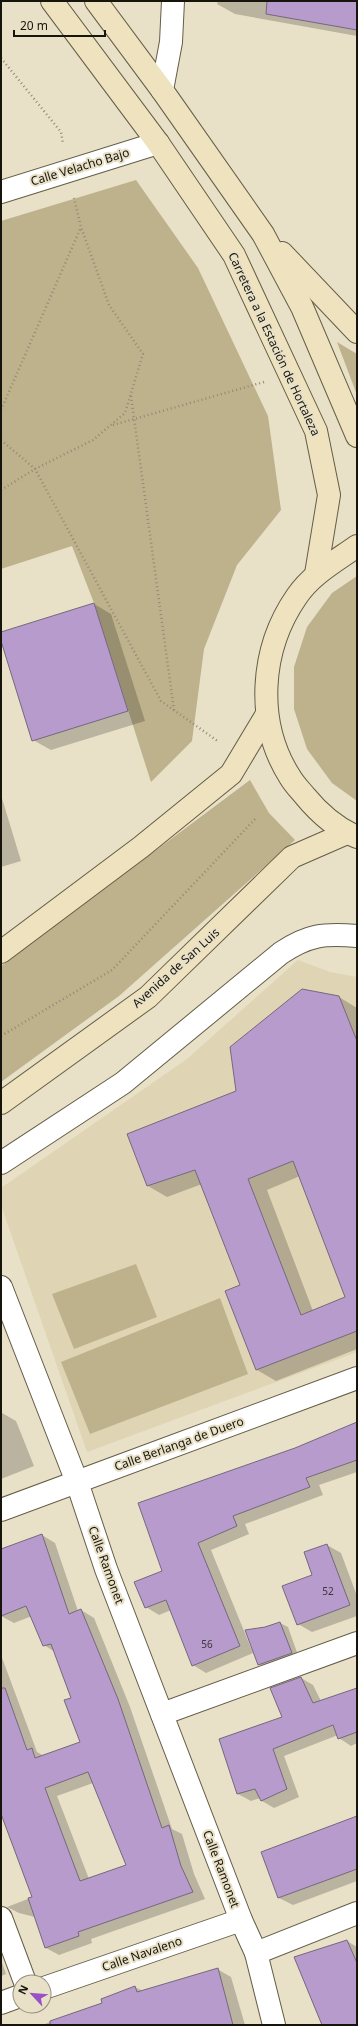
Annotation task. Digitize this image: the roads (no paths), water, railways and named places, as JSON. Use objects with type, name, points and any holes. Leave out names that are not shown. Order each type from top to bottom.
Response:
[{"type":"street","name":"Carretera a la Estación de Hortaleza","points":[[52,1],[158,143],[234,255],[316,431],[329,495],[316,574]]},
{"type":"street","points":[[96,1],[162,90],[263,234],[302,306],[357,436]]},
{"type":"street","points":[[162,90],[171,42],[173,1]]},
{"type":"street","name":"Calle Velacho Bajo","points":[[1,192],[158,143]]},
{"type":"street","points":[[263,234],[357,332]]},
{"type":"street","points":[[352,835],[318,812],[290,778],[277,753],[267,714],[266,683],[271,649],[284,618],[297,595],[316,574],[357,546]]},
{"type":"street","points":[[1,952],[141,846],[231,774],[267,714]]},
{"type":"street","name":"Avenida de San Luis","points":[[1,1103],[148,997],[292,857],[352,835]]},
{"type":"street","points":[[1,1162],[123,1083],[281,953],[298,942],[329,933],[357,936]]},
{"type":"street","name":"Calle Ramonet","points":[[1,1287],[77,1482],[106,1569],[241,1920],[256,1953],[274,2025]]},
{"type":"street","name":"Calle Berlanga de Duero","points":[[1,1510],[357,1378]]},
{"type":"street","points":[[162,1714],[357,1644]]},
{"type":"street","points":[[256,1953],[357,1913]]},
{"type":"street","points":[[1,1918],[22,1974]]},
{"type":"street","name":"Calle Navaleno","points":[[52,1985],[241,1920]]},
{"type":"street","points":[[1,2003],[12,1999]]}]
